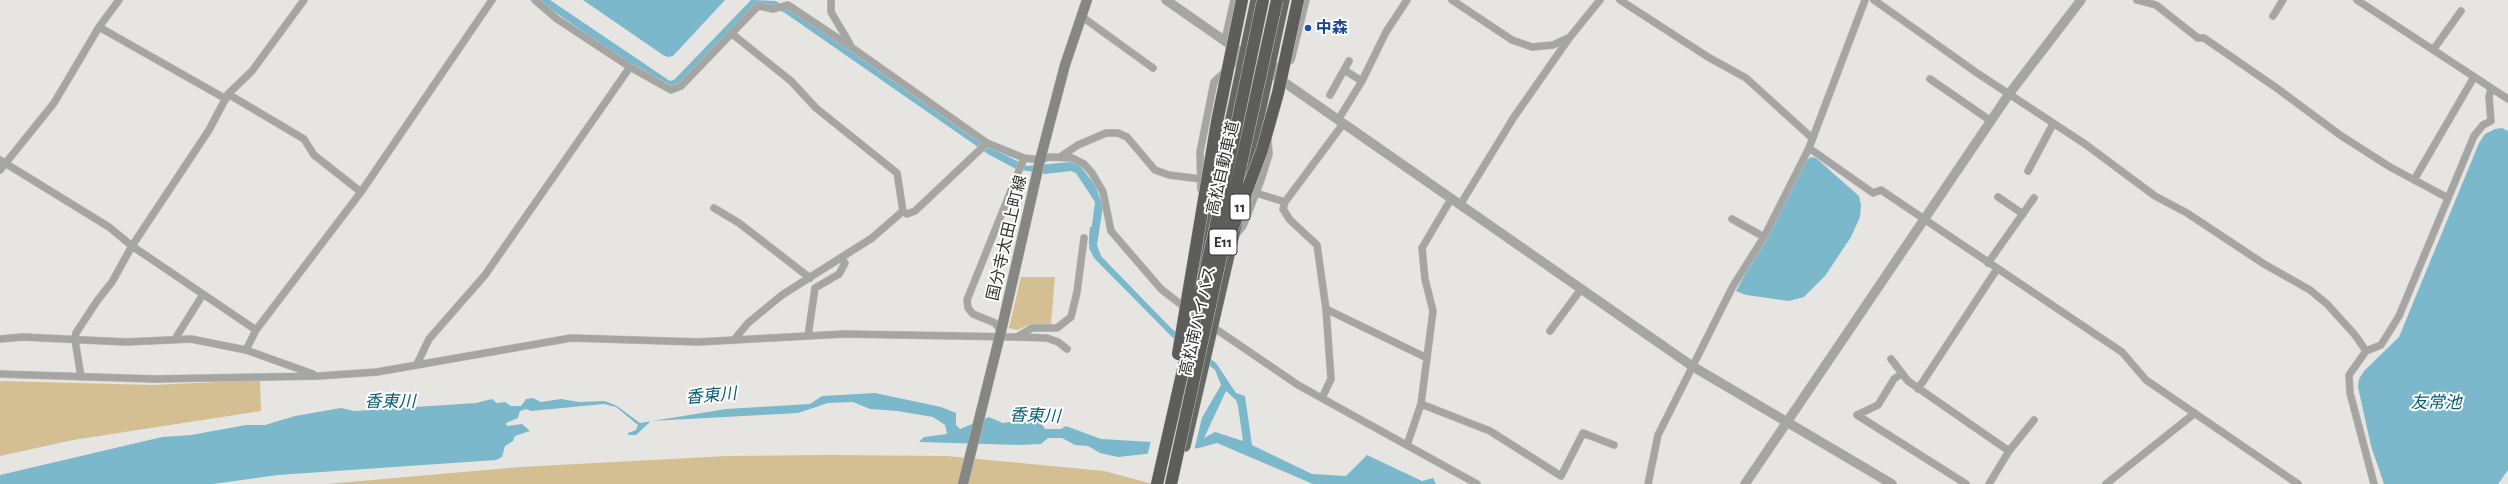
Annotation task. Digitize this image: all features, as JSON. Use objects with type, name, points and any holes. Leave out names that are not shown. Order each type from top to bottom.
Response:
[{"type":"highway","points":[[1176,398],[1178,354],[1217,122],[1242,0]]},
{"type":"highway","name":"高松南バイパス","points":[[1154,484],[1256,0]]},
{"type":"highway","name":"高松自動車道","points":[[1157,484],[1215,229],[1263,0]]},
{"type":"highway","name":"高松自動車道","points":[[1171,484],[1277,0]]},
{"type":"highway","name":"高松南バイパス","points":[[1176,484],[1233,238],[1284,0]]},
{"type":"highway","points":[[1216,276],[1262,150],[1278,93],[1298,0]]},
{"type":"main road","name":"国分寺太田上町線","points":[[964,484],[1000,337],[1040,162],[1065,65],[1087,0]]},
{"type":"street","points":[[0,170],[2,162],[54,102],[99,27],[119,0]]},
{"type":"street","points":[[81,377],[74,340],[76,333],[96,301],[112,282],[132,246],[209,130],[227,96],[252,71],[304,0]]},
{"type":"street","points":[[246,350],[256,330],[361,192],[492,0]]},
{"type":"street","points":[[535,0],[557,19],[630,67],[664,88],[676,90],[756,8],[760,6],[773,9],[786,5],[851,47],[986,144],[1023,160],[1040,162],[1060,157],[1077,159],[1092,173],[1107,200],[1111,231],[1161,289],[1257,359],[1322,398],[1477,484]]},
{"type":"street","points":[[831,0],[831,12],[851,47]]},
{"type":"street","points":[[1166,0],[1692,366],[1892,484]]},
{"type":"street","points":[[1225,40],[1234,0]]},
{"type":"street","points":[[1269,71],[1291,60],[1306,0]]},
{"type":"street","points":[[1322,398],[1331,380],[1326,309],[1317,245],[1290,220],[1283,209],[1284,202],[1341,122],[1386,32],[1407,0]]},
{"type":"street","points":[[1452,0],[1512,40],[1532,47],[1553,45],[1570,37]]},
{"type":"street","points":[[1460,205],[1514,117],[1570,37],[1600,0]]},
{"type":"street","points":[[1620,0],[1708,57],[1746,78],[1812,138]]},
{"type":"street","points":[[1648,484],[1658,435],[1733,286],[1764,237],[1809,148],[1865,0]]},
{"type":"street","points":[[1874,0],[2009,94],[2085,144],[2160,199],[2187,213],[2264,264],[2310,290],[2327,304],[2355,335],[2366,351]]},
{"type":"street","points":[[1745,484],[2009,94],[2081,0]]},
{"type":"street","points":[[2137,0],[2156,5],[2198,38],[2204,38],[2278,89],[2340,135],[2414,180],[2448,198]]},
{"type":"street","points":[[2273,16],[2283,0]]},
{"type":"street","points":[[2357,0],[2508,99]]},
{"type":"street","points":[[2433,50],[2461,11]]},
{"type":"street","points":[[1081,16],[1153,68]]},
{"type":"street","points":[[99,27],[304,139],[314,155],[361,192]]},
{"type":"street","points":[[730,33],[791,81],[816,108],[897,173],[902,211]]},
{"type":"street","points":[[1202,256],[1200,152],[1214,82],[1244,54]]},
{"type":"street","points":[[1330,95],[1348,61]]},
{"type":"street","points":[[417,364],[429,339],[485,275],[630,67]]},
{"type":"street","points":[[1344,70],[1362,81]]},
{"type":"street","points":[[2414,180],[2474,77]]},
{"type":"street","points":[[1930,79],[1991,121]]},
{"type":"street","points":[[2374,484],[2348,384],[2351,368],[2366,351],[2381,345],[2399,316],[2474,136],[2484,124],[2491,121],[2489,97],[2491,88]]},
{"type":"street","points":[[1233,238],[1243,226],[1269,154],[1268,140],[1259,116]]},
{"type":"street","points":[[2028,171],[2053,124]]},
{"type":"street","points":[[1060,157],[1078,144],[1106,134],[1118,133],[1127,138],[1155,170],[1169,175],[1201,179]]},
{"type":"street","points":[[902,211],[907,214],[915,211],[980,152],[986,144]]},
{"type":"street","points":[[1809,148],[1873,193],[1881,190],[2122,352],[2146,380],[2298,484]]},
{"type":"street","points":[[1000,337],[995,323],[973,314],[968,308],[967,300],[1023,160]]},
{"type":"street","points":[[2,162],[109,227],[132,246],[256,330]]},
{"type":"street","points":[[1256,193],[1284,202]]},
{"type":"street","points":[[1998,197],[2023,214]]},
{"type":"street","points":[[1988,263],[2034,198]]},
{"type":"street","points":[[1407,446],[1421,404],[1433,311],[1425,279],[1422,248],[1451,199]]},
{"type":"street","points":[[714,208],[739,223],[810,278]]},
{"type":"street","points":[[734,340],[748,323],[782,295],[872,238],[902,211]]},
{"type":"street","points":[[1732,219],[1764,237]]},
{"type":"street","points":[[1017,337],[1032,328],[1057,328],[1071,317],[1077,292],[1084,238]]},
{"type":"street","points":[[808,336],[815,288],[839,274],[845,263],[841,258]]},
{"type":"street","points":[[1918,389],[1997,269]]},
{"type":"street","points":[[1550,331],[1581,289]]},
{"type":"street","points":[[175,339],[200,299]]},
{"type":"street","points":[[1326,309],[1426,358]]},
{"type":"street","points":[[0,374],[154,379],[319,376],[377,372],[571,338],[698,342],[844,334],[1017,337],[1047,338],[1058,342],[1067,349]]},
{"type":"street","points":[[0,339],[23,337],[126,342],[191,339],[246,350],[319,376]]},
{"type":"street","points":[[1891,359],[1901,374],[1918,389],[2009,451]]},
{"type":"street","points":[[1901,374],[1894,379],[1878,405],[1857,416],[1966,484]]},
{"type":"street","points":[[1421,404],[1460,418],[1490,432],[1561,476],[1583,433],[1614,445]]},
{"type":"street","points":[[2106,484],[2195,413]]},
{"type":"street","points":[[1989,484],[2009,451],[2034,420]]},
{"type":"shaded area","points":[[1021,277],[1055,277],[1051,324],[1031,324],[1017,330],[1009,328]]},
{"type":"shaded area","points":[[260,380],[261,411],[73,440],[0,456],[0,381],[153,385]]},
{"type":"shaded area","points":[[727,456],[947,456],[1104,471],[1153,484],[326,484],[520,467]]},
{"type":"water","points":[[538,0],[550,0],[670,81],[674,80],[751,0],[776,1],[864,59],[983,144],[1027,166],[1071,162],[1081,167],[1095,185],[1103,206],[1097,245],[1101,256],[1171,328],[1216,363],[1236,393],[1245,396],[1252,445],[1312,474],[1346,476],[1367,455],[1422,481],[1433,478],[1436,484],[1313,484],[1217,443],[1199,448],[1118,457],[1100,453],[1088,446],[1075,445],[1062,438],[1048,438],[1041,444],[1020,445],[919,442],[924,437],[947,434],[945,425],[933,417],[897,411],[870,409],[853,402],[828,403],[798,413],[653,421],[726,409],[810,404],[822,396],[875,393],[941,407],[956,413],[956,425],[960,429],[989,417],[1003,423],[1038,418],[1045,429],[1061,429],[1066,426],[1101,439],[1152,442],[1189,440],[1221,385],[1215,370],[1172,337],[1094,258],[1089,248],[1095,202],[1076,173],[1071,171],[1045,174],[1016,169],[988,154],[785,13],[768,4],[754,5],[678,85],[671,87],[629,64]],"holes":[[[1226,391],[1236,400],[1243,441],[1215,432],[1204,438]]]},
{"type":"water","points":[[583,0],[725,0],[673,56],[668,57]]},
{"type":"water","name":"友常池","points":[[2502,128],[2508,131],[2508,470],[2498,484],[2384,484],[2371,446],[2358,387],[2359,379],[2364,371],[2399,337],[2479,143],[2485,134],[2495,129]]},
{"type":"water","points":[[1811,157],[1816,158],[1859,196],[1861,205],[1860,217],[1851,237],[1825,276],[1804,297],[1789,301],[1746,295],[1736,291],[1807,160]]},
{"type":"water","points":[[533,398],[541,402],[561,399],[579,402],[605,401],[617,406],[640,423],[651,421],[636,435],[628,435],[628,433],[636,430],[638,425],[616,407],[604,404],[531,411],[526,409],[520,411],[518,418],[506,423],[507,426],[522,424],[530,431],[515,436],[513,441],[505,446],[502,457],[496,460],[278,475],[213,484],[0,484],[0,475],[162,437],[191,435],[246,425],[265,425],[295,416],[341,408],[354,411],[476,403],[492,399],[497,403],[505,402],[511,406],[521,406],[526,399]]},
{"type":"pier","points":[[1203,413],[1194,451],[1147,457],[1151,440],[1188,438]]},
{"type":"waterway","points":[[1090,243],[1091,228]]},
{"type":"place","name":"中森","points":[[1308,28]]},
{"type":"water label","name":"香東川","points":[[711,396]]},
{"type":"water label","name":"香東川","points":[[390,402]]},
{"type":"water label","name":"香東川","points":[[1035,416]]}]
